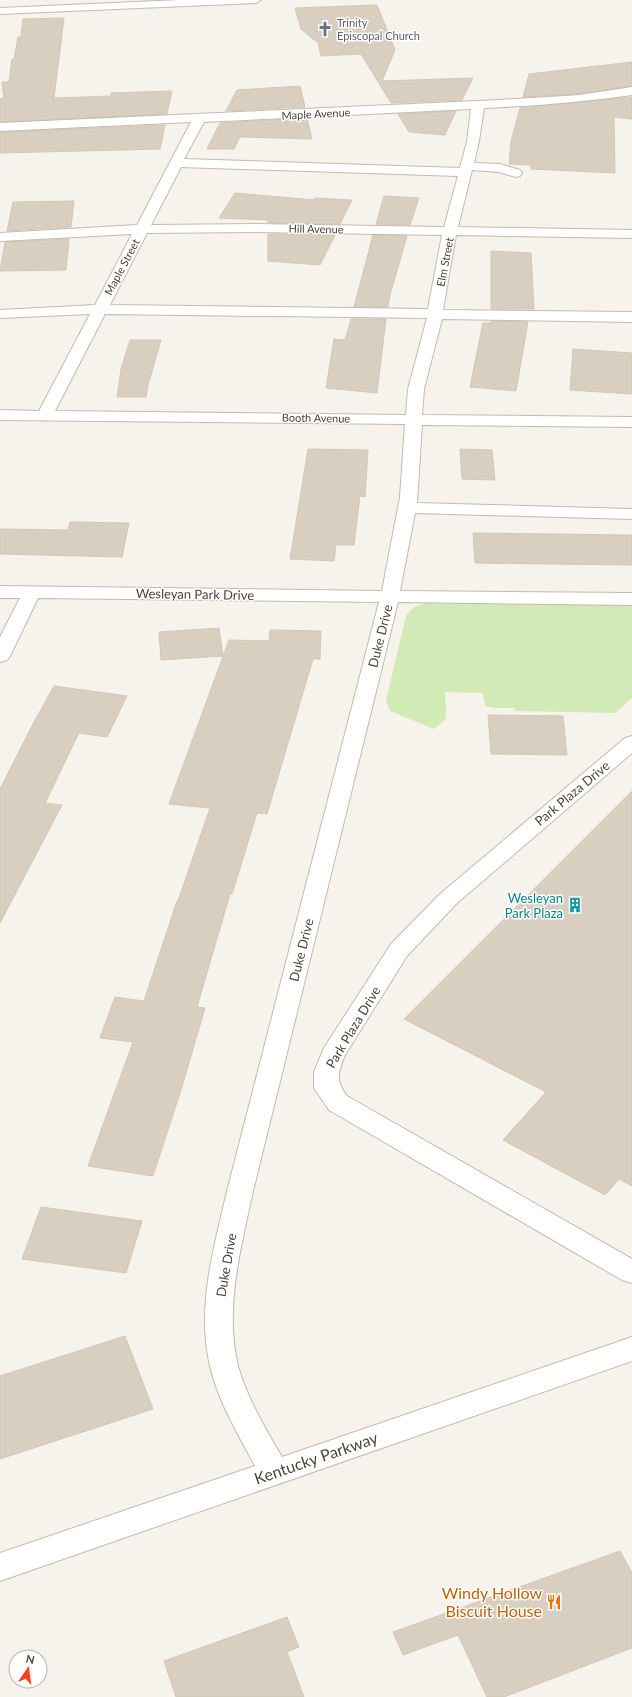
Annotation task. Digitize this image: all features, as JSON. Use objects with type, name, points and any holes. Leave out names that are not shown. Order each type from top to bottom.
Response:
[{"type":"street","points":[[0,11],[189,1],[256,0]]},
{"type":"street","name":"Maple Avenue","points":[[0,127],[478,105],[632,91]]},
{"type":"street","name":"Elm Street","points":[[414,419],[416,389],[435,313],[450,231],[473,141],[478,105]]},
{"type":"street","name":"Maple Street","points":[[45,415],[199,119]]},
{"type":"street","points":[[176,163],[466,169],[500,168],[515,173]]},
{"type":"street","name":"Hill Avenue","points":[[0,237],[142,229],[255,228],[632,234]]},
{"type":"street","points":[[0,314],[100,309],[632,316]]},
{"type":"street","name":"Booth Avenue","points":[[0,415],[632,422]]},
{"type":"street","name":"Duke Drive","points":[[275,1473],[244,1418],[224,1366],[219,1328],[221,1286],[240,1191],[390,596],[407,508],[414,419]]},
{"type":"street","points":[[407,508],[632,514]]},
{"type":"street","name":"Wesleyan Park Drive","points":[[0,592],[390,596]]},
{"type":"street","points":[[0,656],[32,592]]},
{"type":"street","points":[[390,596],[632,599]]},
{"type":"street","name":"Park Plaza Drive","points":[[632,742],[448,899],[399,950],[333,1054],[326,1072],[327,1088],[338,1103],[632,1272]]},
{"type":"street","name":"Kentucky Parkway","points":[[0,1567],[632,1349]]},
{"type":"green space","points":[[457,602],[632,605],[632,698],[615,713],[515,711],[514,708],[496,708],[485,706],[483,693],[445,692],[445,720],[434,729],[390,711],[386,700],[406,616],[410,611],[422,604]]},
{"type":"building","points":[[377,5],[395,50],[382,81],[473,78],[462,100],[391,103],[361,54],[321,56],[318,43],[301,29],[295,8]]},
{"type":"building","points":[[64,18],[54,98],[111,96],[111,93],[172,91],[167,114],[0,122],[0,99],[4,98],[2,82],[9,82],[12,59],[14,59],[18,37],[21,37],[23,19]]},
{"type":"building","points":[[632,62],[632,86],[579,94],[523,97],[529,74]]},
{"type":"building","points":[[300,86],[305,107],[226,111],[237,90]]},
{"type":"building","points":[[632,97],[632,119],[614,117],[615,173],[531,169],[531,165],[509,164],[511,141],[520,108]]},
{"type":"building","points":[[456,111],[445,135],[409,132],[398,114]]},
{"type":"building","points":[[307,118],[312,139],[240,137],[234,149],[207,149],[220,123]]},
{"type":"building","points":[[165,125],[160,149],[0,153],[0,132]]},
{"type":"building","points":[[235,193],[314,200],[315,198],[352,200],[340,224],[268,223],[268,220],[219,218]]},
{"type":"building","points":[[384,196],[419,198],[410,225],[376,224]]},
{"type":"building","points":[[74,201],[71,227],[7,231],[13,202]]},
{"type":"building","points":[[268,234],[335,235],[320,265],[268,261]]},
{"type":"building","points":[[373,235],[407,236],[388,307],[354,307]]},
{"type":"building","points":[[69,239],[66,270],[0,271],[5,242]]},
{"type":"building","points":[[491,251],[531,253],[534,309],[491,309]]},
{"type":"building","points":[[351,319],[386,319],[377,393],[326,388],[334,339],[345,340]]},
{"type":"building","points":[[491,321],[528,322],[516,391],[470,387],[483,323],[491,323]]},
{"type":"building","points":[[130,340],[161,340],[146,397],[117,397],[121,369]]},
{"type":"building","points":[[573,349],[632,353],[632,394],[570,390]]},
{"type":"building","points":[[308,449],[368,450],[365,497],[360,496],[354,545],[336,545],[334,561],[290,559]]},
{"type":"building","points":[[460,449],[492,450],[495,480],[462,479]]},
{"type":"building","points":[[70,522],[129,523],[122,557],[0,554],[0,529],[68,530]]},
{"type":"building","points":[[473,533],[632,535],[632,565],[475,563]]},
{"type":"building","points":[[219,628],[223,656],[161,660],[159,632]]},
{"type":"building","points":[[270,630],[321,631],[320,659],[313,659],[267,814],[257,813],[232,894],[230,894],[197,1007],[205,1008],[181,1090],[153,1176],[88,1166],[133,1042],[100,1038],[115,997],[144,1001],[210,808],[169,804],[229,640],[269,641]]},
{"type":"building","points":[[54,686],[127,696],[107,737],[79,733],[45,803],[62,805],[0,923],[0,789]]},
{"type":"building","points":[[488,715],[563,716],[567,755],[491,754]]},
{"type":"building","name":"Wesleyan Park Plaza","points":[[632,791],[632,1186],[619,1179],[605,1195],[503,1140],[546,1092],[404,1019]]},
{"type":"building","points":[[41,1207],[142,1221],[126,1273],[22,1259]]},
{"type":"building","points":[[125,1336],[153,1409],[0,1459],[0,1376]]},
{"type":"building","name":"Windy Hollow Biscuit House","points":[[620,1551],[632,1573],[632,1648],[504,1697],[487,1697],[458,1635],[403,1655],[393,1632]]},
{"type":"building","points":[[287,1617],[299,1647],[287,1652],[304,1697],[176,1697],[164,1661]]},
{"type":"place","name":"Trinity Episcopal Church","points":[[325,29]]},
{"type":"place","name":"Wesleyan Park Plaza","points":[[575,905]]},
{"type":"place","name":"Windy Hollow Biscuit House","points":[[554,1602]]}]
